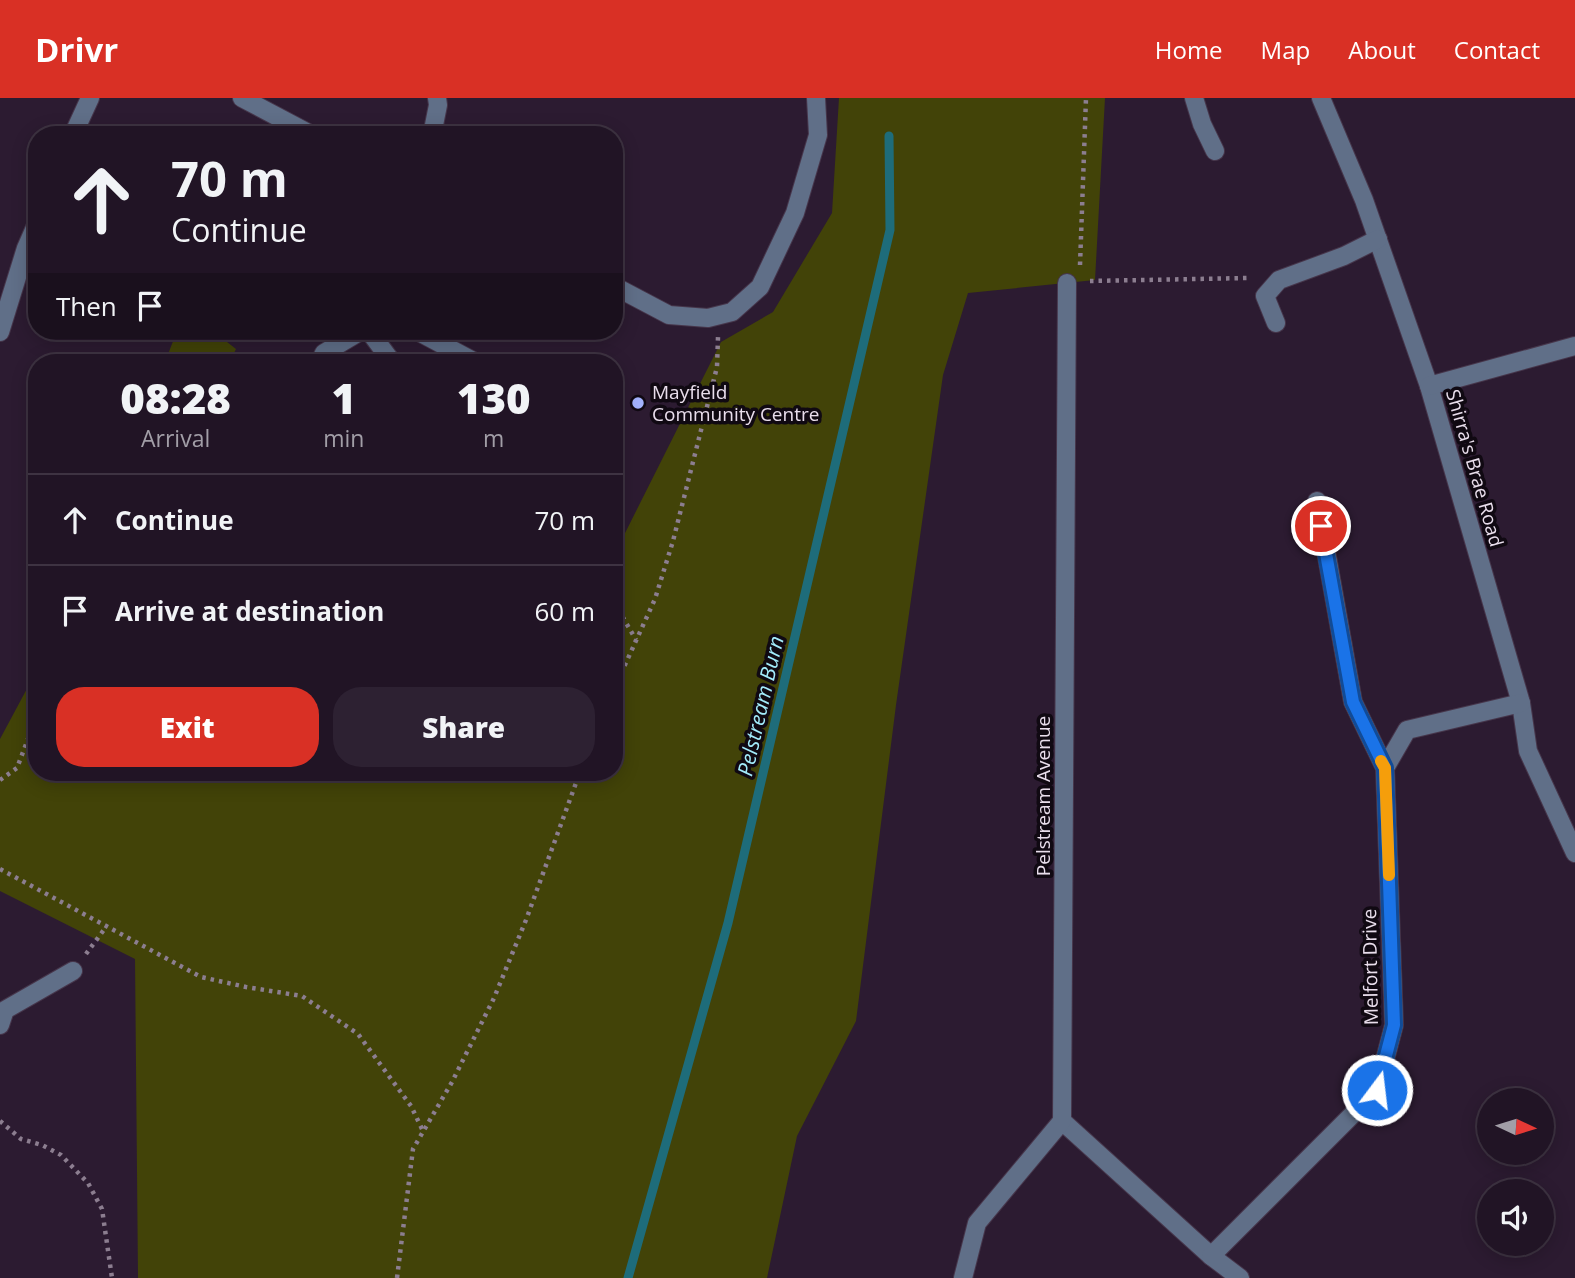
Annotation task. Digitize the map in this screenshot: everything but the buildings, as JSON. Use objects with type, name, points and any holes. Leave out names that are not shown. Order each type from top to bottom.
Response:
[{"type":"street","points":[[77,126],[90,98]]},
{"type":"street","points":[[242,98],[295,126]]},
{"type":"street","points":[[434,126],[437,98]]},
{"type":"street","points":[[623,291],[669,314],[708,318],[732,312],[760,287],[795,213],[818,135],[816,98]]},
{"type":"street","points":[[1194,98],[1202,124],[1215,150]]},
{"type":"street","name":"Shirra's Brae Road","points":[[1321,98],[1364,200],[1429,386],[1521,703],[1528,751],[1575,853]]},
{"type":"street","points":[[1276,323],[1265,296],[1279,280],[1344,256],[1378,239]]},
{"type":"street","points":[[0,332],[28,250]]},
{"type":"street","name":"Pelstream Avenue","points":[[1062,1121],[1075,282]]},
{"type":"street","points":[[324,354],[346,340]]},
{"type":"street","points":[[376,340],[387,354]]},
{"type":"street","points":[[434,340],[460,354]]},
{"type":"street","points":[[1429,386],[1575,346]]},
{"type":"street","points":[[1317,501],[1353,702],[1385,768]]},
{"type":"street","points":[[1385,768],[1407,730],[1521,703]]},
{"type":"street","name":"Melfort Drive","points":[[1211,1256],[1377,1090],[1394,1025],[1385,768]]},
{"type":"street","points":[[2,1013],[73,971]]},
{"type":"street","points":[[963,1278],[977,1223],[1062,1121],[1211,1256],[1240,1278]]},
{"type":"path","points":[[1086,98],[1081,264],[1075,282],[1253,278]]},
{"type":"path","points":[[623,669],[655,599],[673,541],[717,367],[718,315]]},
{"type":"path","points":[[623,618],[636,641]]},
{"type":"path","points":[[0,780],[17,768],[28,739]]},
{"type":"path","points":[[397,1278],[413,1149],[452,1083],[494,998],[526,920],[577,781]]},
{"type":"path","points":[[0,869],[201,977],[302,996],[359,1034],[411,1106],[423,1131]]},
{"type":"path","points":[[73,971],[106,927]]},
{"type":"path","points":[[0,1121],[21,1139],[42,1145],[61,1155],[88,1183],[102,1209],[112,1278]]},
{"type":"shaded area","points":[[839,98],[1105,98],[1095,280],[968,293],[943,375],[896,705],[856,1021],[797,1136],[767,1278],[138,1278],[135,959],[0,891],[0,739],[28,687],[28,781],[623,781],[623,537],[721,342],[773,312],[832,213]]},
{"type":"shaded area","points":[[174,340],[228,340],[236,349],[234,354],[168,354]]},
{"type":"waterway","name":"Pelstream Burn","points":[[628,1278],[728,923],[890,230],[889,136]]},
{"type":"slow traffic","points":[[1381,761],[1385,768],[1389,875]]},
{"type":"place","name":"Mayfield Community Centre","points":[[638,403]]},
{"type":"route","points":[[1321,526],[1353,702],[1385,768],[1394,1025],[1377,1090]]}]
